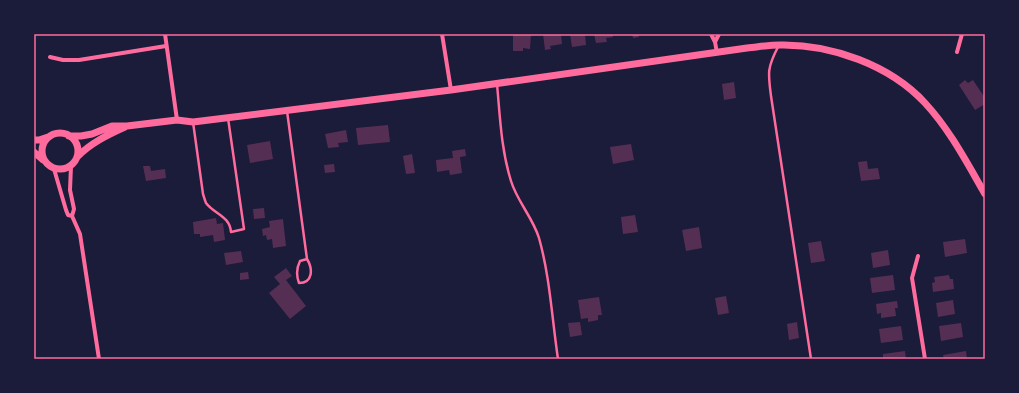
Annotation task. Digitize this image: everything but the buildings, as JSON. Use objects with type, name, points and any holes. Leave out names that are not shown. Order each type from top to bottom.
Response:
[{"type":"main road","points":[[69,136],[92,134],[112,126],[127,126],[177,120],[193,122],[228,118],[451,90],[779,45],[806,46],[836,52],[862,61],[903,84],[924,102],[942,123],[985,194]]},
{"type":"main road","points":[[34,152],[54,169],[65,169],[71,166],[86,148],[127,126]]},
{"type":"main road","points":[[34,140],[39,140],[57,133],[64,133],[74,140],[77,145],[77,157]]},
{"type":"main road","points":[[45,162],[42,150],[43,144],[52,135]]},
{"type":"street","points":[[165,34],[177,120]]},
{"type":"street","points":[[442,34],[451,90]]},
{"type":"street","points":[[711,34],[715,42],[717,53]]},
{"type":"street","points":[[715,42],[719,34]]},
{"type":"street","points":[[957,52],[962,34]]},
{"type":"street","points":[[50,57],[63,60],[79,60],[166,46]]},
{"type":"street","points":[[71,166],[70,190],[74,209],[72,216]]},
{"type":"street","points":[[54,169],[66,210],[68,215],[72,216],[80,234],[99,359]]},
{"type":"street","points":[[918,256],[912,278],[925,359]]},
{"type":"lane","points":[[779,45],[770,61],[768,74],[811,359]]},
{"type":"lane","points":[[497,83],[500,125],[506,161],[511,182],[538,236],[545,266],[558,359]]},
{"type":"lane","points":[[287,110],[307,259],[311,265],[308,280],[305,283],[299,283],[296,272],[298,265],[300,261],[307,259]]},
{"type":"lane","points":[[193,122],[203,194],[206,203],[228,221],[231,227],[231,232],[244,229],[228,118]]}]
